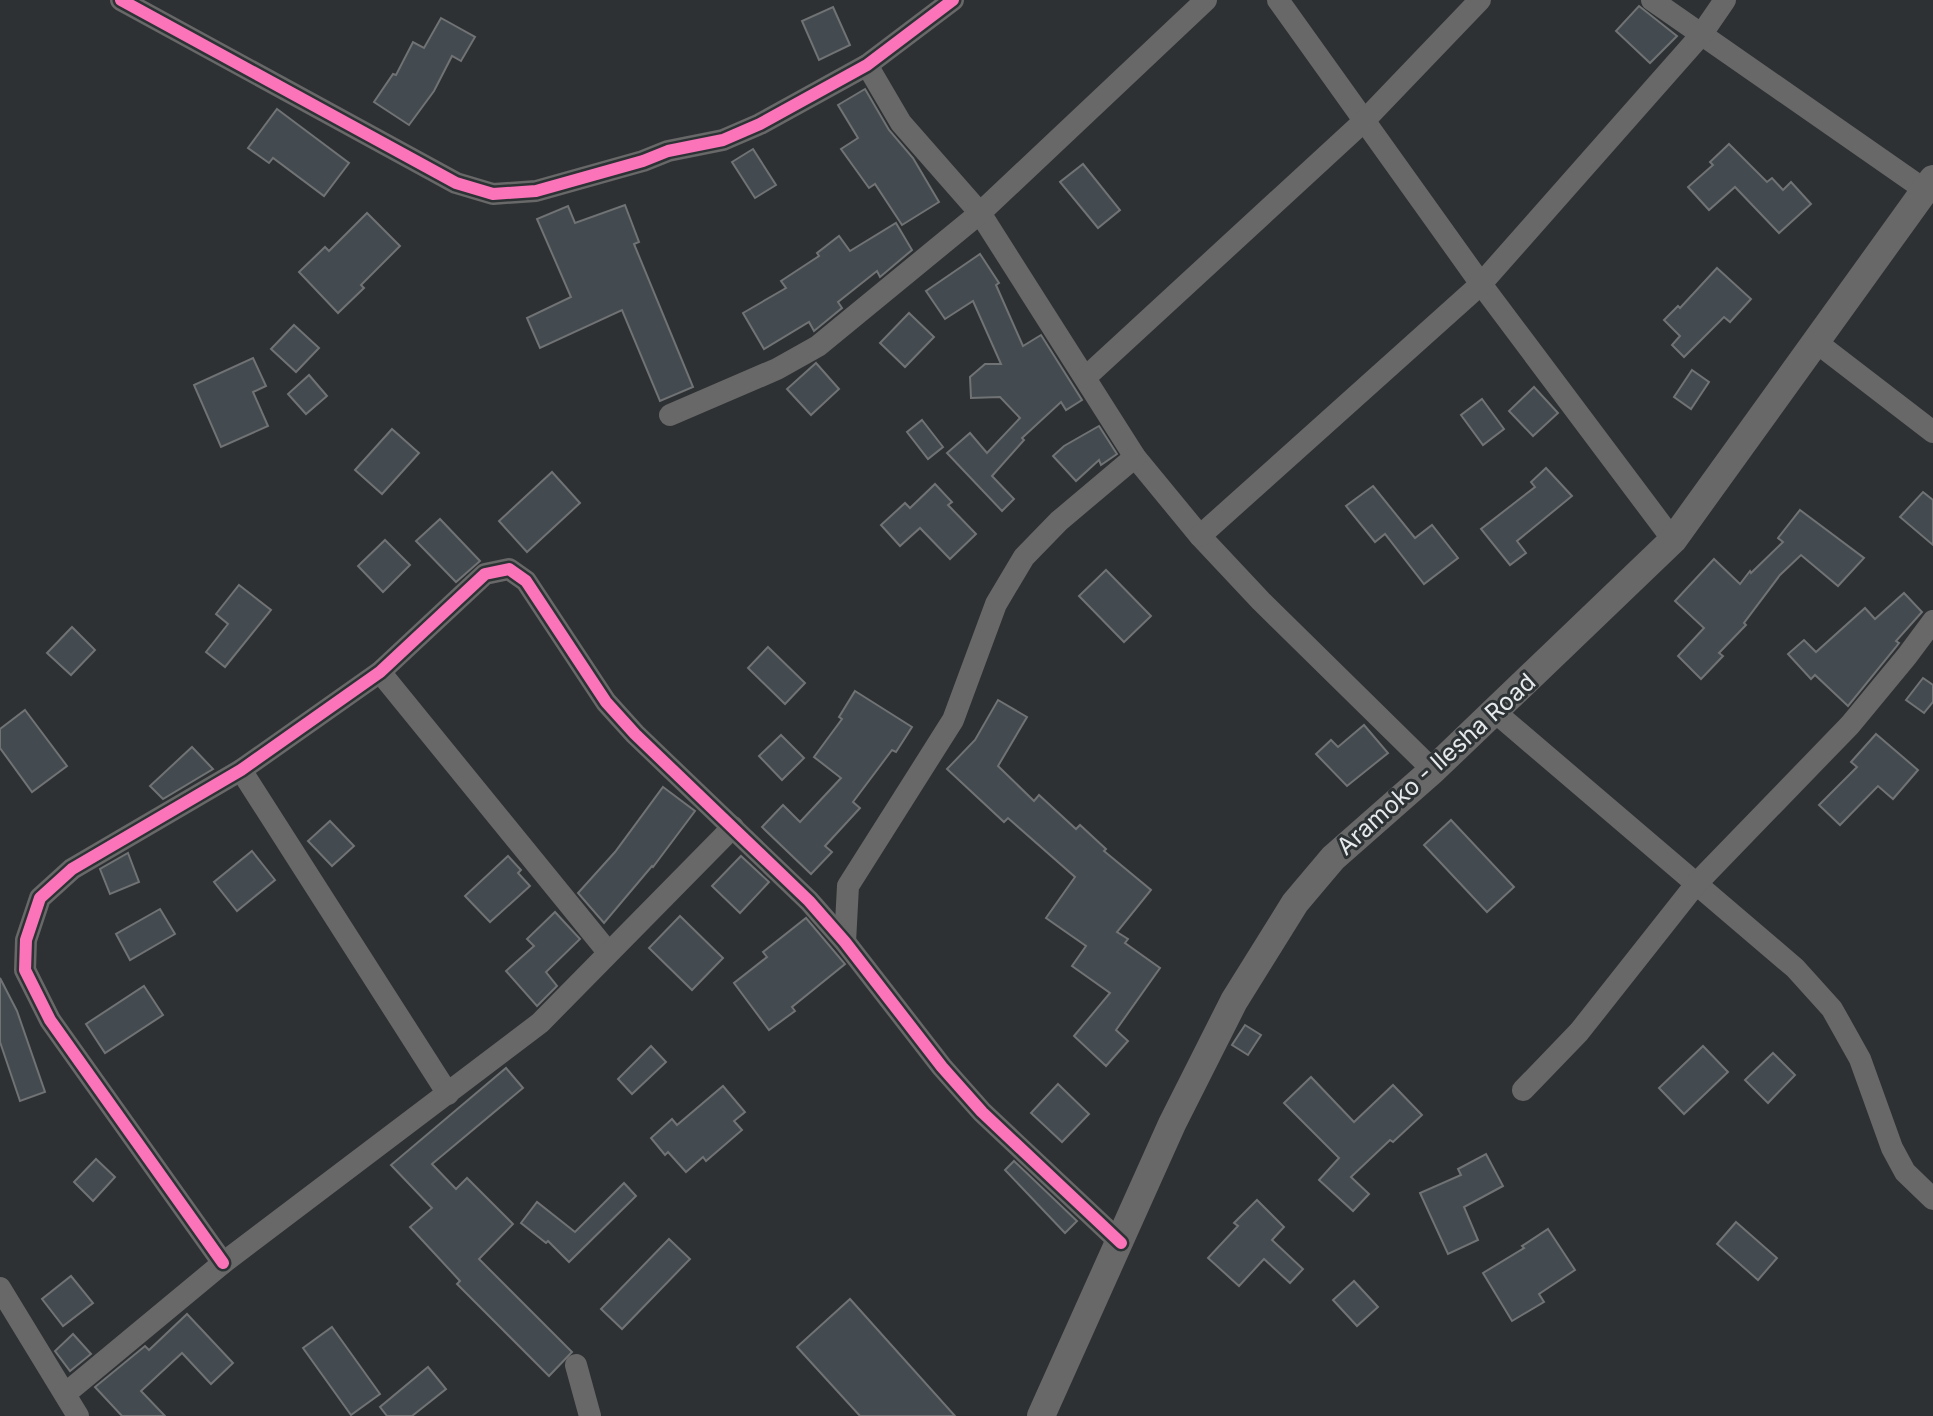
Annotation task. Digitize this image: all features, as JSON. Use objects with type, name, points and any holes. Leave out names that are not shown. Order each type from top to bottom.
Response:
[{"type":"main road","name":"Aramoko - Ilesha Road","points":[[1041,1416],[1172,1124],[1234,1001],[1295,903],[1333,858],[1433,770],[1673,540],[1929,184]]},
{"type":"street","points":[[121,0],[456,183],[493,194],[536,191],[668,151],[723,140],[760,124],[867,65],[953,0]]},
{"type":"street","points":[[670,415],[777,369],[818,346],[980,213],[1206,0]]},
{"type":"street","points":[[1278,0],[1481,284],[1673,540]]},
{"type":"street","points":[[1086,377],[1363,122],[1480,0]]},
{"type":"street","points":[[1652,0],[1929,184]]},
{"type":"street","points":[[1200,536],[1481,284],[1701,35],[1725,0]]},
{"type":"street","points":[[867,65],[901,123],[980,213],[1135,457],[1200,536],[1261,601],[1433,770]]},
{"type":"street","points":[[1816,342],[1933,432]]},
{"type":"street","points":[[845,942],[848,886],[953,720],[996,604],[1024,557],[1059,521],[1135,457]]},
{"type":"street","points":[[223,1263],[50,1020],[25,970],[26,940],[40,898],[72,869],[241,770],[380,672],[485,574],[509,569],[526,581],[606,702],[635,734],[809,901],[845,942],[942,1067],[982,1112],[1121,1243]]},
{"type":"street","points":[[1523,1090],[1579,1032],[1696,884],[1850,725],[1933,621]]},
{"type":"street","points":[[380,672],[608,952]]},
{"type":"street","points":[[1495,712],[1795,968],[1832,1009],[1860,1059],[1892,1148],[1905,1172],[1933,1199]]},
{"type":"street","points":[[241,770],[448,1094]]},
{"type":"street","points":[[65,1394],[223,1263],[540,1023],[733,827]]},
{"type":"street","points":[[809,901],[848,886]]},
{"type":"street","points":[[0,1288],[78,1416]]},
{"type":"street","points":[[576,1365],[590,1416]]},
{"type":"building","points":[[1639,6],[1677,36],[1650,63],[1616,31]]},
{"type":"building","points":[[833,7],[850,45],[819,60],[802,21]]},
{"type":"building","points":[[441,18],[475,37],[461,61],[452,56],[434,91],[409,125],[374,102],[393,74],[396,75],[413,42],[424,48]]},
{"type":"building","points":[[865,89],[939,202],[902,225],[875,184],[869,188],[841,149],[858,138],[838,105]]},
{"type":"building","points":[[277,109],[349,163],[324,196],[273,158],[269,163],[248,148]]},
{"type":"building","points":[[1729,144],[1767,182],[1772,178],[1783,190],[1791,182],[1811,204],[1779,233],[1735,187],[1709,210],[1688,187],[1713,165],[1710,162]]},
{"type":"building","points":[[753,149],[776,185],[755,198],[732,162]]},
{"type":"building","points":[[1083,164],[1120,210],[1098,228],[1060,182]]},
{"type":"building","points":[[625,205],[639,242],[634,244],[693,387],[660,401],[622,310],[540,348],[527,318],[571,297],[537,219],[568,206],[575,223]]},
{"type":"building","points":[[367,213],[400,246],[338,313],[299,272],[325,247],[329,251]]},
{"type":"building","points":[[896,223],[912,250],[880,277],[877,271],[838,302],[842,308],[814,331],[809,322],[764,349],[743,313],[786,288],[781,281],[819,256],[817,253],[839,236],[850,251]]},
{"type":"building","points":[[980,254],[999,283],[996,285],[1023,346],[1041,335],[1082,400],[1066,410],[1061,402],[1022,438],[1024,440],[992,476],[1014,499],[1002,511],[947,453],[970,433],[987,453],[1020,418],[1000,397],[971,398],[970,377],[985,364],[1001,364],[973,301],[945,319],[926,291]]},
{"type":"building","points":[[1717,268],[1751,299],[1730,322],[1724,317],[1684,357],[1672,345],[1680,336],[1664,320],[1678,306],[1680,308]]},
{"type":"building","points":[[909,313],[934,337],[905,367],[880,343]]},
{"type":"building","points":[[294,325],[319,348],[296,372],[271,349]]},
{"type":"building","points":[[253,358],[266,386],[253,392],[268,426],[221,447],[194,385]]},
{"type":"building","points":[[816,363],[839,389],[811,415],[787,389]]},
{"type":"building","points":[[1692,370],[1709,382],[1691,409],[1674,397]]},
{"type":"building","points":[[309,375],[327,396],[306,414],[288,394]]},
{"type":"building","points":[[1534,387],[1558,413],[1533,436],[1509,411]]},
{"type":"building","points":[[1482,399],[1504,429],[1483,445],[1461,415]]},
{"type":"building","points":[[922,420],[943,447],[928,459],[907,432]]},
{"type":"building","points":[[1099,426],[1117,454],[1101,465],[1099,460],[1076,481],[1053,456]]},
{"type":"building","points":[[392,429],[419,453],[382,494],[355,470]]},
{"type":"building","points":[[1546,468],[1572,496],[1517,541],[1526,553],[1510,565],[1481,529],[1535,487],[1531,482]]},
{"type":"building","points":[[552,472],[580,503],[527,552],[499,521]]},
{"type":"building","points":[[935,484],[952,502],[948,505],[976,534],[950,559],[920,528],[900,546],[881,525],[905,503],[910,508]]},
{"type":"building","points":[[1373,486],[1415,538],[1432,525],[1458,558],[1424,584],[1385,534],[1375,542],[1346,506]]},
{"type":"building","points":[[1923,492],[1933,500],[1933,545],[1900,517]]},
{"type":"building","points":[[1800,510],[1864,558],[1838,586],[1801,555],[1780,575],[1744,623],[1746,625],[1719,653],[1723,656],[1701,679],[1678,656],[1704,628],[1675,601],[1714,559],[1740,584],[1783,542],[1778,538]]},
{"type":"building","points":[[440,519],[480,561],[456,582],[416,541]]},
{"type":"building","points":[[385,540],[410,565],[383,592],[358,566]]},
{"type":"building","points":[[1106,570],[1151,616],[1124,642],[1079,596]]},
{"type":"building","points":[[239,585],[271,610],[225,667],[206,652],[228,624],[216,614]]},
{"type":"building","points":[[1904,593],[1922,612],[1896,641],[1899,643],[1848,706],[1815,675],[1811,679],[1788,654],[1804,640],[1816,652],[1865,608],[1875,619]]},
{"type":"building","points":[[72,627],[95,650],[71,675],[47,653]]},
{"type":"building","points":[[768,647],[805,683],[785,704],[748,668]]},
{"type":"building","points":[[1923,678],[1933,685],[1933,702],[1924,713],[1906,700]]},
{"type":"building","points":[[855,691],[912,727],[896,752],[892,750],[853,802],[860,808],[825,846],[832,852],[811,874],[762,827],[783,805],[800,822],[841,778],[814,757],[842,719],[839,717]]},
{"type":"building","points":[[998,700],[1027,717],[998,766],[1034,801],[1039,795],[1076,829],[1080,825],[1106,849],[1104,851],[1151,890],[1117,932],[1128,939],[1125,943],[1160,968],[1116,1030],[1128,1041],[1106,1066],[1074,1036],[1110,993],[1072,966],[1086,946],[1046,918],[1075,877],[1008,818],[1004,822],[947,769],[975,740]]},
{"type":"building","points":[[25,710],[67,766],[32,792],[0,748],[0,729]]},
{"type":"building","points":[[1364,725],[1388,753],[1347,786],[1316,754],[1331,740],[1338,747]]},
{"type":"building","points":[[1876,734],[1918,770],[1893,799],[1878,786],[1840,825],[1819,805],[1857,767],[1851,762]]},
{"type":"building","points":[[781,735],[804,758],[782,780],[759,756]]},
{"type":"building","points":[[192,747],[213,769],[163,799],[150,786]]},
{"type":"building","points":[[663,787],[695,811],[653,867],[604,923],[578,893],[615,852]]},
{"type":"building","points":[[1451,820],[1514,887],[1487,912],[1424,845]]},
{"type":"building","points":[[330,821],[354,846],[332,866],[308,841]]},
{"type":"building","points":[[252,851],[275,880],[237,911],[214,882]]},
{"type":"building","points":[[128,853],[139,882],[110,894],[100,869]]},
{"type":"building","points":[[508,856],[530,886],[490,922],[465,896]]},
{"type":"building","points":[[741,856],[769,882],[740,913],[712,886]]},
{"type":"building","points":[[160,909],[175,934],[130,960],[116,934]]},
{"type":"building","points":[[555,912],[580,939],[546,972],[557,986],[537,1006],[506,971],[534,946],[527,939]]},
{"type":"building","points":[[680,916],[723,958],[692,990],[649,948]]},
{"type":"building","points":[[806,918],[845,964],[792,1007],[795,1011],[769,1030],[734,983],[767,957],[763,952]]},
{"type":"building","points":[[0,978],[17,1011],[45,1092],[20,1101],[0,1042]]},
{"type":"building","points":[[144,986],[163,1015],[105,1053],[86,1024]]},
{"type":"building","points":[[1245,1025],[1261,1035],[1248,1055],[1232,1045]]},
{"type":"building","points":[[651,1046],[666,1062],[632,1094],[618,1079]]},
{"type":"building","points":[[1703,1046],[1728,1072],[1684,1114],[1659,1088]]},
{"type":"building","points":[[1773,1053],[1795,1075],[1768,1103],[1745,1080]]},
{"type":"building","points":[[506,1068],[523,1088],[432,1164],[456,1189],[467,1178],[513,1224],[479,1259],[572,1352],[549,1376],[457,1284],[460,1281],[410,1227],[432,1208],[391,1165]]},
{"type":"building","points":[[1311,1077],[1354,1122],[1393,1085],[1422,1115],[1351,1177],[1369,1194],[1353,1211],[1319,1180],[1339,1158],[1284,1103]]},
{"type":"building","points":[[1058,1084],[1089,1114],[1062,1142],[1031,1113]]},
{"type":"building","points":[[723,1086],[745,1112],[734,1121],[742,1130],[706,1161],[703,1157],[686,1172],[668,1152],[665,1155],[651,1138],[672,1119],[677,1125]]},
{"type":"building","points":[[1486,1154],[1503,1186],[1464,1207],[1478,1240],[1448,1254],[1420,1193],[1461,1175],[1458,1169]]},
{"type":"building","points":[[96,1159],[115,1177],[93,1201],[74,1182]]},
{"type":"building","points":[[1014,1161],[1077,1221],[1065,1233],[1005,1170]]},
{"type":"building","points":[[624,1183],[636,1196],[569,1262],[548,1241],[546,1243],[521,1223],[537,1202],[575,1232]]},
{"type":"building","points":[[1257,1200],[1284,1227],[1272,1240],[1303,1269],[1290,1283],[1264,1259],[1239,1286],[1208,1258],[1238,1226],[1234,1223]]},
{"type":"building","points":[[1736,1222],[1777,1258],[1758,1280],[1717,1244]]},
{"type":"building","points":[[1548,1229],[1575,1270],[1539,1294],[1544,1302],[1512,1321],[1483,1273]]},
{"type":"building","points":[[669,1239],[690,1259],[622,1329],[601,1309]]},
{"type":"building","points":[[71,1276],[93,1303],[63,1326],[42,1299]]},
{"type":"building","points":[[1354,1281],[1378,1307],[1357,1326],[1333,1300]]},
{"type":"building","points":[[850,1299],[955,1416],[860,1416],[797,1347]]},
{"type":"building","points":[[187,1314],[233,1363],[211,1384],[182,1353],[141,1391],[165,1416],[122,1416],[95,1387],[145,1346],[149,1350]]},
{"type":"building","points":[[332,1327],[380,1394],[351,1415],[303,1348]]},
{"type":"building","points":[[73,1334],[91,1354],[70,1371],[55,1351]]},
{"type":"building","points":[[428,1367],[446,1389],[412,1416],[387,1416],[380,1407]]},
{"type":"cycle path","points":[[121,0],[456,183],[493,194],[536,191],[668,151],[723,140],[760,124],[867,65],[953,0]]},
{"type":"cycle path","points":[[223,1263],[50,1020],[25,970],[26,940],[40,898],[72,869],[241,770],[380,672],[485,574],[509,569],[526,581],[606,702],[635,734],[809,901],[845,942],[942,1067],[982,1112],[1121,1243]]}]
